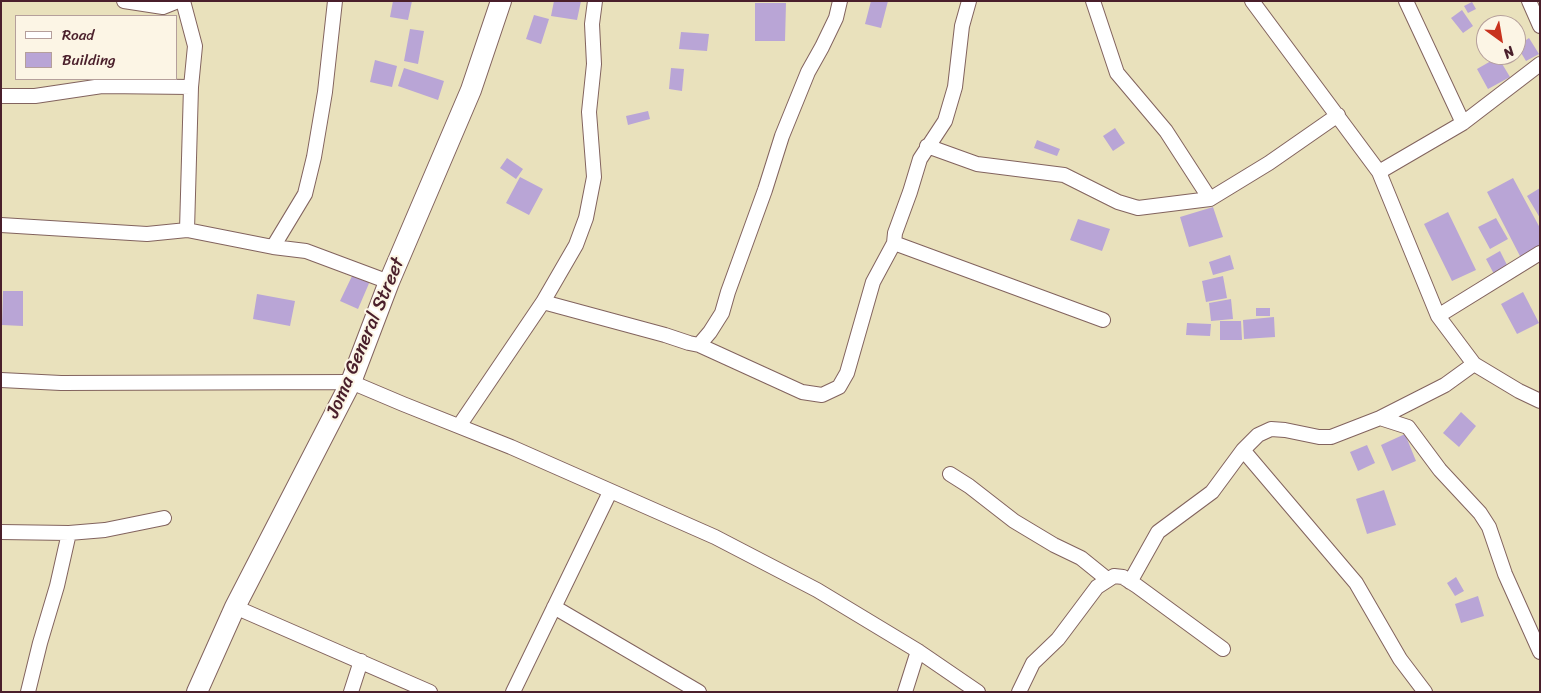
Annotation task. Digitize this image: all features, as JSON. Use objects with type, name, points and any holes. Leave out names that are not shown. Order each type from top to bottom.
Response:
[{"type":"street","points":[[124,1],[163,7],[178,1]]},
{"type":"street","points":[[183,1],[195,46],[191,87],[188,230]]},
{"type":"street","points":[[273,248],[305,194],[314,157],[325,92],[336,1]]},
{"type":"street","name":"Joma General Street","points":[[197,692],[235,607],[351,382],[389,282],[471,90],[501,1]]},
{"type":"street","points":[[459,426],[543,302],[576,245],[586,218],[594,177],[589,112],[594,64],[592,24],[595,1]]},
{"type":"street","points":[[699,345],[710,332],[722,312],[766,190],[782,136],[808,72],[836,18],[840,1]]},
{"type":"street","points":[[543,302],[665,334],[699,345],[802,392],[822,395],[839,387],[847,373],[874,282],[894,244],[895,233],[920,159],[945,121],[956,87],[962,26],[968,1]]},
{"type":"street","points":[[1094,1],[1117,73],[1166,131],[1210,200]]},
{"type":"street","points":[[1252,1],[1379,172],[1438,316],[1474,364],[1540,401]]},
{"type":"street","points":[[1406,1],[1463,123]]},
{"type":"street","points":[[1529,1],[1540,26]]},
{"type":"street","points":[[1379,172],[1463,123],[1540,64]]},
{"type":"street","points":[[1,96],[35,96],[102,86],[191,87]]},
{"type":"street","points":[[927,146],[977,164],[1064,175],[1118,202],[1138,208],[1210,200],[1269,163],[1338,115]]},
{"type":"street","points":[[1,225],[147,234],[188,230],[273,248],[306,251],[389,282]]},
{"type":"street","points":[[894,244],[1103,320]]},
{"type":"street","points":[[1438,316],[1540,254]]},
{"type":"street","points":[[1130,582],[1158,532],[1212,492],[1243,450],[1258,435],[1271,429],[1319,437],[1331,437],[1380,418],[1445,385],[1474,364]]},
{"type":"street","points":[[1,380],[61,383],[351,382],[511,447],[715,537],[817,590],[918,651],[978,692]]},
{"type":"street","points":[[1380,418],[1408,427],[1440,470],[1480,513],[1489,527],[1505,574],[1540,652]]},
{"type":"street","points":[[1243,450],[1356,583],[1400,659],[1425,692]]},
{"type":"street","points":[[950,474],[1014,520],[1054,545],[1081,558],[1107,579]]},
{"type":"street","points":[[513,692],[610,492]]},
{"type":"street","points":[[1,532],[69,533],[105,530],[164,518]]},
{"type":"street","points":[[28,692],[57,586],[69,533]]},
{"type":"street","points":[[1019,692],[1033,663],[1058,639],[1097,587],[1114,576],[1123,577],[1223,649]]},
{"type":"street","points":[[235,607],[430,692]]},
{"type":"street","points":[[554,607],[699,692]]},
{"type":"street","points":[[906,692],[918,651]]},
{"type":"street","points":[[351,692],[361,661]]},
{"type":"building","points":[[393,1],[412,1],[408,20],[390,17]]},
{"type":"building","points":[[554,1],[581,1],[577,20],[551,16]]},
{"type":"building","points":[[871,1],[888,1],[881,28],[865,24]]},
{"type":"building","points":[[1472,2],[1476,9],[1468,13],[1464,6]]},
{"type":"building","points":[[755,3],[786,3],[785,41],[755,41]]},
{"type":"building","points":[[1462,10],[1473,26],[1463,33],[1451,18]]},
{"type":"building","points":[[534,15],[549,19],[541,44],[526,39]]},
{"type":"building","points":[[410,29],[424,31],[418,64],[404,61]]},
{"type":"building","points":[[681,32],[709,34],[707,51],[679,49]]},
{"type":"building","points":[[1529,38],[1539,54],[1526,61],[1526,40]]},
{"type":"building","points":[[375,60],[397,66],[392,87],[370,82]]},
{"type":"building","points":[[1484,65],[1503,65],[1510,77],[1488,89],[1477,69]]},
{"type":"building","points":[[404,68],[444,81],[438,100],[398,86]]},
{"type":"building","points":[[671,68],[684,69],[682,91],[669,89]]},
{"type":"building","points":[[648,111],[650,119],[628,125],[626,116]]},
{"type":"building","points":[[1115,128],[1125,143],[1113,151],[1103,136]]},
{"type":"building","points":[[1037,140],[1060,149],[1057,156],[1034,148]]},
{"type":"building","points":[[507,158],[523,169],[516,179],[500,168]]},
{"type":"building","points":[[520,177],[543,189],[529,215],[506,203]]},
{"type":"building","points":[[1513,178],[1540,228],[1540,249],[1521,258],[1487,192]]},
{"type":"building","points":[[1540,188],[1540,218],[1527,196]]},
{"type":"building","points":[[1213,207],[1223,237],[1189,247],[1180,217]]},
{"type":"building","points":[[1448,212],[1476,270],[1452,281],[1424,224]]},
{"type":"building","points":[[1496,218],[1508,239],[1490,249],[1478,227]]},
{"type":"building","points":[[1078,219],[1110,229],[1102,251],[1070,240]]},
{"type":"building","points":[[1500,251],[1508,267],[1494,274],[1486,259]]},
{"type":"building","points":[[1230,255],[1234,269],[1213,275],[1209,262]]},
{"type":"building","points":[[353,274],[370,281],[358,309],[340,301]]},
{"type":"building","points":[[1223,276],[1227,298],[1206,302],[1202,281]]},
{"type":"building","points":[[3,291],[23,291],[23,326],[2,325]]},
{"type":"building","points":[[1523,292],[1539,323],[1517,334],[1501,304]]},
{"type":"building","points":[[257,294],[295,301],[290,326],[253,319]]},
{"type":"building","points":[[1231,299],[1233,319],[1211,321],[1209,303]]},
{"type":"building","points":[[1256,308],[1270,308],[1270,316],[1256,316]]},
{"type":"building","points":[[1274,317],[1275,337],[1244,339],[1243,320]]},
{"type":"building","points":[[1220,321],[1241,321],[1242,340],[1220,340]]},
{"type":"building","points":[[1187,323],[1211,324],[1210,336],[1186,335]]},
{"type":"building","points":[[1461,412],[1476,426],[1459,447],[1443,433]]},
{"type":"building","points":[[1405,434],[1416,461],[1392,471],[1381,445]]},
{"type":"building","points":[[1367,445],[1375,463],[1358,471],[1350,452]]},
{"type":"building","points":[[1384,490],[1396,525],[1367,534],[1356,499]]},
{"type":"building","points":[[1456,577],[1464,591],[1455,596],[1447,583]]},
{"type":"building","points":[[1478,596],[1484,616],[1461,623],[1455,604]]}]
